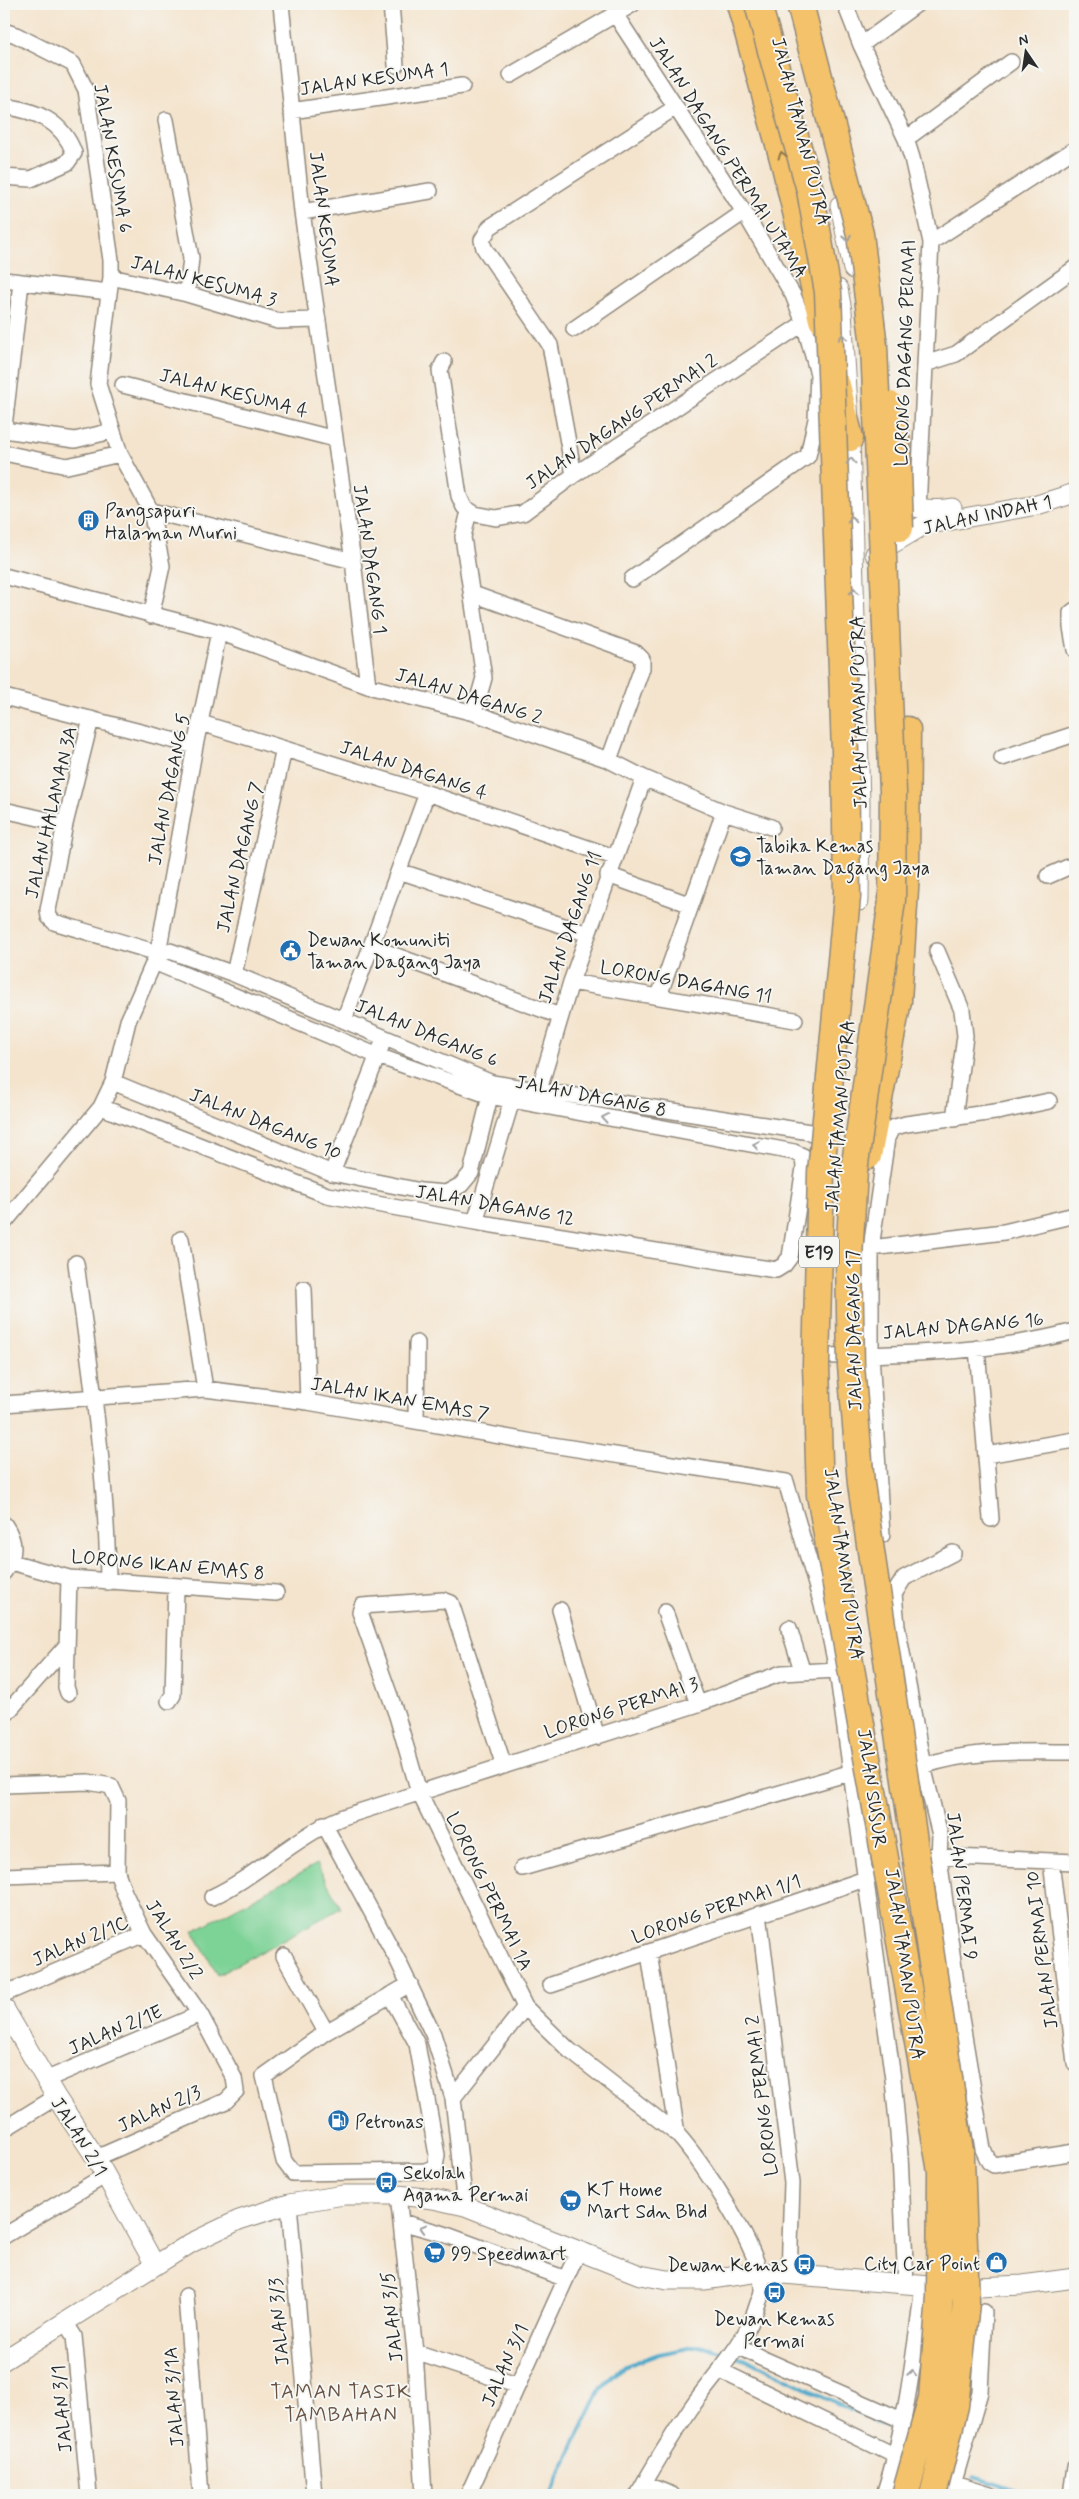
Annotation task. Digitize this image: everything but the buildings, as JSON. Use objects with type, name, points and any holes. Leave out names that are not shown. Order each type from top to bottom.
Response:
[{"type":"highway","points":[[740,4],[794,202],[850,438]]},
{"type":"highway","name":"E19","points":[[758,4],[810,190],[828,292],[845,752],[847,898],[821,1172],[816,1365],[820,1495],[941,2170],[940,2296],[932,2398],[905,2495]]},
{"type":"highway","name":"E19","points":[[800,4],[860,234],[874,346],[893,792],[892,900],[854,1171],[849,1258],[851,1366],[861,1484],[962,2158],[966,2303],[946,2491]]},
{"type":"highway","points":[[860,1253],[886,1059],[898,1001],[908,804],[897,443],[887,386],[874,346]]},
{"type":"highway","points":[[880,897],[889,944],[890,970],[886,1059]]},
{"type":"street","name":"JALAN KESUMA","points":[[280,4],[302,212],[335,439]]},
{"type":"street","points":[[392,4],[396,65]]},
{"type":"street","points":[[512,75],[633,4]]},
{"type":"street","name":"JALAN TAMAN PUTRA","points":[[769,4],[820,188],[842,311],[850,438],[860,804],[860,896],[836,1120],[824,1356],[832,1503],[894,1870],[930,2136],[932,2386],[905,2495]]},
{"type":"street","name":"JALAN TAMAN PUTRA","points":[[789,4],[837,186],[854,272],[862,323],[874,488],[882,814],[880,897],[852,1170],[860,1253],[843,1355],[852,1516],[914,1873],[952,2151],[931,2286],[946,2398],[921,2495]]},
{"type":"street","name":"LORONG DAGANG PERMAI","points":[[845,4],[906,139],[931,242],[918,509]]},
{"type":"street","points":[[862,45],[917,4]]},
{"type":"street","name":"JALAN DAGANG PERMAI UTAMA","points":[[615,14],[744,212],[793,295],[804,323],[818,374],[816,420],[808,456],[632,579]]},
{"type":"street","name":"JALAN KESUMA 6","points":[[4,32],[16,35],[73,64],[86,90],[111,277],[98,384],[120,454],[150,511],[162,566],[151,616]]},
{"type":"street","points":[[906,139],[1010,62]]},
{"type":"street","name":"JALAN KESUMA 1","points":[[291,111],[462,86]]},
{"type":"street","name":"JALAN KESUMA 6","points":[[4,106],[27,110],[54,124],[68,136],[74,153],[67,163],[31,179],[4,177]]},
{"type":"street","points":[[574,475],[550,345],[484,248],[482,240],[490,227],[676,107]]},
{"type":"street","points":[[166,120],[191,258],[187,294]]},
{"type":"street","points":[[931,242],[1075,149]]},
{"type":"street","points":[[302,212],[430,191]]},
{"type":"street","points":[[574,329],[744,212]]},
{"type":"street","points":[[925,364],[956,354],[1075,268]]},
{"type":"street","name":"JALAN KESUMA 3","points":[[111,277],[187,294],[278,321],[318,320]]},
{"type":"street","points":[[4,280],[109,292]]},
{"type":"street","points":[[21,283],[4,428],[75,440],[112,431]]},
{"type":"street","name":"JALAN DAGANG PERMAI 2","points":[[469,511],[496,518],[522,513],[574,475],[804,323]]},
{"type":"street","points":[[444,362],[440,370],[459,496],[464,507],[469,511],[463,537],[484,678],[474,714]]},
{"type":"street","name":"JALAN KESUMA 4","points":[[123,385],[335,439]]},
{"type":"street","name":"JALAN DAGANG 1","points":[[335,439],[353,561],[368,686]]},
{"type":"street","points":[[4,453],[66,466],[120,454]]},
{"type":"street","name":"JALAN INDAH 1","points":[[874,488],[889,499],[918,509],[935,511],[1034,496],[1075,481]]},
{"type":"street","name":"JALAN INDAH 1","points":[[875,554],[924,525],[1037,505],[1075,493]]},
{"type":"street","points":[[150,511],[353,561]]},
{"type":"street","name":"JALAN DAGANG 2","points":[[4,576],[151,616],[219,632],[368,686],[474,714],[609,760],[644,778],[724,812],[771,827]]},
{"type":"street","points":[[473,594],[636,653],[642,659],[642,668],[609,760]]},
{"type":"street","points":[[1075,610],[1071,613],[1075,650]]},
{"type":"street","name":"JALAN DAGANG 5","points":[[156,958],[195,746],[219,632]]},
{"type":"street","points":[[4,697],[195,746]]},
{"type":"street","name":"JALAN HALAMAN 3A","points":[[91,719],[65,824],[48,910],[49,917],[54,922],[156,958]]},
{"type":"street","name":"JALAN DAGANG 4","points":[[201,722],[427,793],[614,857]]},
{"type":"street","points":[[1002,758],[1075,734]]},
{"type":"street","name":"JALAN DAGANG 7","points":[[234,974],[284,749]]},
{"type":"street","name":"JALAN DAGANG 11","points":[[539,1090],[571,982],[614,857],[644,778]]},
{"type":"street","points":[[344,1020],[427,793]]},
{"type":"street","points":[[4,810],[65,824]]},
{"type":"street","points":[[658,996],[724,812]]},
{"type":"street","points":[[1048,876],[1075,864]]},
{"type":"street","points":[[399,870],[588,934]]},
{"type":"street","points":[[608,875],[691,905]]},
{"type":"street","points":[[372,946],[560,1016]]},
{"type":"street","name":"JALAN DAGANG 6","points":[[156,958],[170,951],[234,974],[492,1083],[810,1132]]},
{"type":"street","points":[[937,951],[962,1010],[965,1036],[954,1119],[1049,1101]]},
{"type":"street","points":[[4,1224],[101,1107],[113,1082],[128,1021],[156,958]]},
{"type":"street","name":"JALAN DAGANG 8","points":[[156,958],[378,1056],[490,1096],[794,1152],[803,1156]]},
{"type":"street","name":"LORONG DAGANG 11","points":[[571,982],[795,1020]]},
{"type":"street","points":[[332,1173],[385,1038]]},
{"type":"street","name":"JALAN DAGANG 10","points":[[113,1082],[332,1173],[421,1191],[446,1193],[461,1185],[471,1173],[490,1096]]},
{"type":"street","points":[[476,1222],[512,1100]]},
{"type":"street","name":"JALAN DAGANG 12","points":[[101,1107],[327,1195],[476,1222],[776,1270],[784,1265],[790,1257],[804,1168],[803,1156]]},
{"type":"street","name":"JALAN DAGANG 17","points":[[882,1535],[870,1354],[860,1253],[887,1138],[892,1128],[954,1119]]},
{"type":"street","points":[[810,1132],[836,1120]]},
{"type":"street","points":[[810,1132],[825,1142],[834,1155]]},
{"type":"street","points":[[860,1253],[1004,1232],[1075,1215]]},
{"type":"street","points":[[181,1239],[204,1389]]},
{"type":"street","points":[[76,1263],[94,1397],[108,1546],[108,1582]]},
{"type":"street","points":[[304,1289],[308,1402]]},
{"type":"street","name":"JALAN DAGANG 16","points":[[824,1356],[977,1348],[1050,1338],[1075,1331]]},
{"type":"street","points":[[416,1420],[417,1343]]},
{"type":"street","points":[[977,1348],[991,1519]]},
{"type":"street","name":"JALAN IKAN EMAS 7","points":[[4,1404],[204,1389],[308,1402],[533,1442],[786,1482]]},
{"type":"street","points":[[986,1455],[1075,1440]]},
{"type":"street","name":"JALAN SUSUR","points":[[786,1482],[827,1622],[837,1670],[849,1773],[866,1878],[895,2098],[905,2231],[931,2286],[904,2421],[884,2495]]},
{"type":"street","points":[[4,1524],[13,1540],[14,1548],[7,1567]]},
{"type":"street","name":"JALAN PERMAI 9","points":[[953,1553],[904,1578],[894,1594],[896,1626],[922,1766],[940,1835],[938,1858],[960,2012],[984,2149],[989,2162],[994,2164],[1075,2152]]},
{"type":"street","name":"LORONG IKAN EMAS 8","points":[[7,1567],[69,1578],[108,1582],[176,1588],[276,1593]]},
{"type":"street","points":[[68,1693],[66,1687],[69,1578]]},
{"type":"street","points":[[169,1701],[173,1695],[176,1588]]},
{"type":"street","name":"LORONG PERMAI 1A","points":[[504,1766],[451,1603],[444,1600],[368,1604],[362,1606],[360,1612],[397,1716],[419,1792],[525,2008],[568,2050],[677,2134],[691,2150],[733,2215],[759,2272]]},
{"type":"street","points":[[560,1610],[597,1737]]},
{"type":"street","points":[[665,1612],[698,1704]]},
{"type":"street","points":[[789,1628],[802,1670]]},
{"type":"street","points":[[6,1714],[67,1645]]},
{"type":"street","name":"LORONG PERMAI 3","points":[[212,1897],[231,1888],[324,1824],[698,1704],[782,1673],[802,1670],[837,1670]]},
{"type":"street","points":[[922,1766],[991,1752],[1075,1752]]},
{"type":"street","points":[[522,1868],[849,1773]]},
{"type":"street","name":"JALAN 2/2","points":[[4,1785],[88,1782],[111,1786],[118,1801],[118,1872],[124,1892],[144,1934],[200,2014],[234,2078],[236,2091]]},
{"type":"street","points":[[324,1824],[410,1984],[433,2034],[453,2098],[465,2206]]},
{"type":"street","points":[[909,1843],[918,1852],[938,1858],[1075,1862]]},
{"type":"street","points":[[914,1873],[920,1866],[938,1858]]},
{"type":"street","name":"JALAN PERMAI 10","points":[[1051,1861],[1075,2063]]},
{"type":"street","name":"LORONG PERMAI 1/1","points":[[551,1985],[894,1870]]},
{"type":"street","points":[[4,1876],[118,1872]]},
{"type":"street","name":"LORONG PERMAI 2","points":[[759,1914],[792,2183],[789,2275]]},
{"type":"street","name":"JALAN 2/1C","points":[[4,1994],[144,1934]]},
{"type":"street","points":[[649,1953],[677,2134]]},
{"type":"street","points":[[284,1956],[326,2032]]},
{"type":"street","points":[[390,1995],[417,2044],[437,2155],[435,2167],[425,2171],[293,2173],[287,2168],[264,2076],[326,2032],[390,1995],[410,1984]]},
{"type":"street","points":[[453,2098],[525,2008]]},
{"type":"street","name":"JALAN 2/1","points":[[5,2013],[45,2080],[96,2158],[155,2265]]},
{"type":"street","name":"JALAN 2/1E","points":[[45,2080],[200,2014]]},
{"type":"street","name":"JALAN 2/3","points":[[96,2158],[226,2101],[236,2091]]},
{"type":"street","points":[[4,2129],[56,2097]]},
{"type":"street","points":[[342,2171],[344,2195]]},
{"type":"street","points":[[4,2236],[106,2175]]},
{"type":"street","points":[[4,2360],[191,2243],[239,2220],[289,2204],[344,2195],[398,2195],[433,2199],[465,2206],[640,2275],[667,2280],[704,2280],[759,2272],[931,2286],[1022,2285],[1075,2278]]},
{"type":"street","name":"JALAN 3/5","points":[[398,2195],[415,2352],[424,2495]]},
{"type":"street","name":"JALAN 3/3","points":[[289,2204],[314,2495]]},
{"type":"street","points":[[401,2222],[444,2234],[566,2279]]},
{"type":"street","name":"JALAN 3/1","points":[[468,2495],[516,2385],[578,2252]]},
{"type":"street","points":[[672,2495],[641,2490],[691,2408],[737,2348],[754,2315],[762,2289],[759,2272]]},
{"type":"street","name":"JALAN 3/1A","points":[[186,2296],[201,2495]]},
{"type":"street","points":[[984,2312],[980,2392],[946,2491],[990,2495]]},
{"type":"street","name":"JALAN 3/1","points":[[65,2322],[74,2336],[89,2495]]},
{"type":"street","points":[[737,2348],[904,2421]]},
{"type":"street","points":[[415,2352],[516,2385]]},
{"type":"street","points":[[722,2368],[896,2456]]},
{"type":"street","points":[[1070,2495],[1075,2466]]},
{"type":"green space","points":[[317,1864],[341,1908],[218,1975],[193,1931]]},
{"type":"waterway","points":[[550,2495],[601,2388],[623,2367],[659,2354],[699,2346],[728,2354]]},
{"type":"waterway","points":[[735,2356],[746,2359],[886,2427]]},
{"type":"waterway","points":[[974,2476],[1032,2495]]},
{"type":"place","name":"Pangsapuri Halaman Murni","points":[[89,521]]},
{"type":"place","name":"Tabika Kemas Taman Dagang Jaya","points":[[740,856]]},
{"type":"place","name":"Dewan Komuniti Taman Dagang Jaya","points":[[291,950]]},
{"type":"place","name":"Petronas","points":[[339,2121]]},
{"type":"place","name":"Sekolah Agama Permai","points":[[387,2183]]},
{"type":"place","name":"KT Home Mart Sdn Bhd","points":[[571,2200]]},
{"type":"place","name":"99 Speedmart","points":[[435,2253]]},
{"type":"place","name":"City Car Point","points":[[996,2263]]},
{"type":"place","name":"Dewan Kemas","points":[[804,2264]]},
{"type":"place","name":"Dewan Kemas Permai","points":[[774,2292]]},
{"type":"district","name":"TAMAN TASIK TAMBAHAN","points":[[341,2402]]}]
